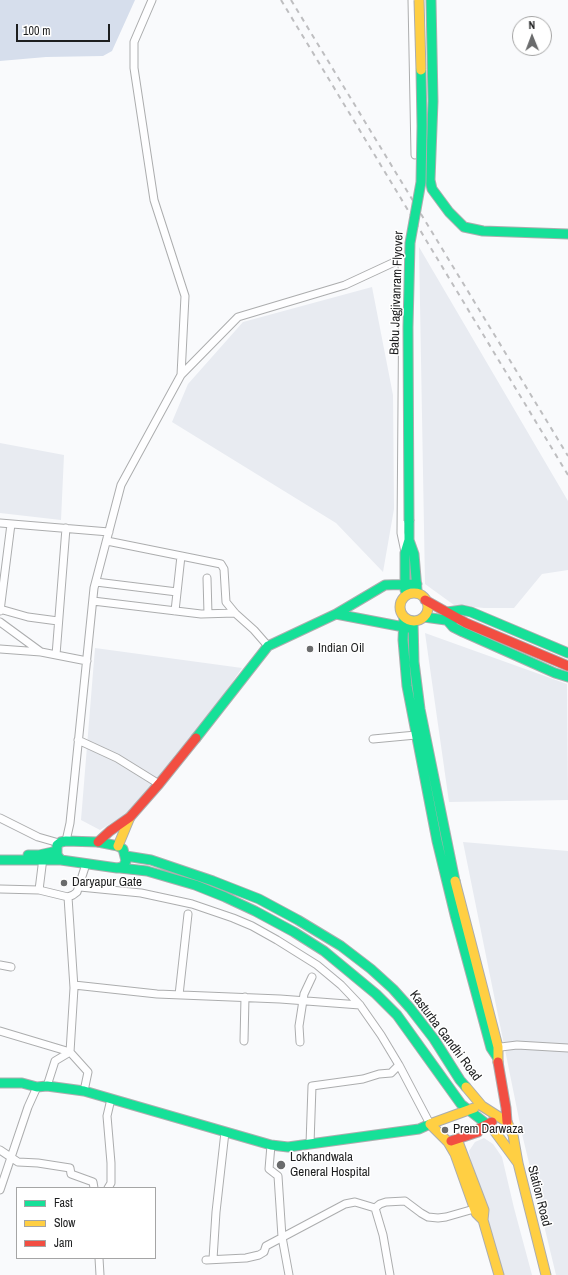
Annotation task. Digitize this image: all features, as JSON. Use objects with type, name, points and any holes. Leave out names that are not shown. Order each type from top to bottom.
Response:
[{"type":"main road","name":"Babu Jagjivanram Flyover","points":[[409,540],[408,327],[410,243],[422,182],[419,0]]},
{"type":"main road","points":[[431,0],[433,100],[430,180],[432,189],[449,212],[464,227],[483,231],[568,234]]},
{"type":"main road","points":[[409,540],[405,553],[405,597],[400,605],[400,609],[410,625],[416,689],[435,785],[462,913],[497,1057],[506,1108],[504,1120],[513,1135],[518,1163]]},
{"type":"main road","points":[[409,540],[414,554],[417,584],[421,597],[427,608],[424,617]]},
{"type":"main road","points":[[98,842],[110,831],[130,817],[159,784],[268,646],[336,614],[385,585],[417,584]]},
{"type":"main road","points":[[405,597],[413,594],[421,597],[447,616],[568,666]]},
{"type":"main road","points":[[336,614],[410,625],[424,617],[447,616],[462,610],[471,612],[568,653]]},
{"type":"main road","points":[[447,616],[453,626],[463,632],[555,673],[568,677]]},
{"type":"main road","points":[[410,625],[404,659],[407,686],[416,735],[455,915],[495,1048]]},
{"type":"main road","points":[[118,846],[130,817]]},
{"type":"main road","points":[[0,860],[43,858],[61,849],[98,842],[118,846],[123,850],[126,856],[125,863],[120,868]]},
{"type":"main road","points":[[61,849],[86,864]]},
{"type":"main road","points":[[0,854],[43,858]]},
{"type":"main road","name":"Kasturba Gandhi Road","points":[[126,856],[150,860],[213,881],[259,899],[341,946],[382,979],[410,1008],[434,1039],[460,1080],[482,1106],[504,1120]]},
{"type":"main road","name":"Kasturba Gandhi Road","points":[[86,864],[147,871],[195,885],[255,910],[324,951],[376,994],[397,1015],[456,1097],[468,1110],[490,1127]]},
{"type":"main road","points":[[0,1083],[22,1083],[37,1087],[47,1086],[84,1091],[271,1145],[288,1147],[419,1129],[482,1106]]},
{"type":"main road","points":[[450,1117],[454,1109],[456,1097]]},
{"type":"main road","points":[[448,1142],[478,1132],[480,1128],[490,1127],[504,1120]]},
{"type":"main road","points":[[430,1124],[448,1142],[455,1154],[476,1214],[484,1220]]},
{"type":"main road","name":"Station Road","points":[[490,1127],[518,1163],[546,1275]]},
{"type":"main road","points":[[457,1138],[484,1210],[484,1220],[499,1275]]},
{"type":"street","points":[[152,0],[134,42],[134,68],[154,200],[185,296],[181,375]]},
{"type":"street","points":[[412,0],[415,155]]},
{"type":"street","points":[[0,818],[61,849],[70,823],[96,582],[122,485],[181,375],[238,317],[345,285],[402,259],[401,533],[405,553]]},
{"type":"street","points":[[0,523],[109,532]]},
{"type":"street","points":[[11,524],[0,610],[28,617],[58,621]]},
{"type":"street","points":[[56,655],[66,528]]},
{"type":"street","points":[[107,541],[221,564],[224,569],[226,602],[234,613],[254,630],[268,646]]},
{"type":"street","points":[[175,611],[180,556]]},
{"type":"street","points":[[208,578],[208,614]]},
{"type":"street","points":[[96,582],[177,592]]},
{"type":"street","points":[[93,601],[208,614],[234,613]]},
{"type":"street","points":[[0,622],[41,652]]},
{"type":"street","points":[[0,649],[41,652],[87,661]]},
{"type":"street","points":[[373,739],[416,735]]},
{"type":"street","points":[[78,740],[117,758],[159,784]]},
{"type":"street","points":[[39,890],[43,858]]},
{"type":"street","points":[[0,889],[39,890],[68,897],[77,892],[80,887],[86,864]]},
{"type":"street","points":[[80,887],[141,893],[190,904],[252,926],[317,965],[341,985],[360,1005],[400,1065],[430,1124]]},
{"type":"street","points":[[68,897],[74,985],[70,1052]]},
{"type":"street","points":[[179,995],[188,914]]},
{"type":"street","points":[[0,965],[11,968]]},
{"type":"street","points":[[300,1042],[299,1026],[304,994],[312,977]]},
{"type":"street","points":[[74,985],[157,994],[303,1000],[360,1005]]},
{"type":"street","points":[[244,1041],[245,997]]},
{"type":"street","points":[[0,1031],[70,1052],[88,1072],[84,1091]]},
{"type":"street","points":[[495,1048],[517,1044],[568,1048]]},
{"type":"street","points":[[47,1086],[55,1061],[70,1052]]},
{"type":"street","points":[[310,1144],[312,1086],[363,1079],[380,1074],[391,1073],[400,1065]]},
{"type":"street","points":[[0,1190],[28,1107],[37,1087]]},
{"type":"street","points":[[109,1187],[111,1183],[111,1163],[107,1116],[111,1099]]},
{"type":"street","points":[[224,1132],[210,1259],[246,1258],[259,1255],[264,1252],[266,1246],[345,1204],[355,1202],[375,1208]]},
{"type":"street","points":[[271,1145],[269,1169],[278,1176],[282,1237],[289,1275]]},
{"type":"street","points":[[0,1150],[18,1162],[38,1163],[70,1168],[71,1174],[93,1182],[94,1187]]},
{"type":"street","points":[[375,1208],[386,1202],[405,1202],[428,1217],[438,1218],[474,1209]]},
{"type":"street","points":[[375,1208],[383,1235],[390,1275]]},
{"type":"street","points":[[99,1259],[100,1275]]},
{"type":"shaded area","points":[[0,0],[135,0],[112,51],[103,56],[46,57],[0,61]]},
{"type":"shaded area","points":[[419,247],[568,501],[568,570],[542,574],[514,608],[484,608],[454,605],[425,584]]},
{"type":"shaded area","points":[[372,287],[393,395],[394,509],[383,572],[336,523],[172,422],[188,384],[243,322]]},
{"type":"shaded area","points":[[0,443],[64,455],[61,520],[0,513]]},
{"type":"shaded area","points":[[425,633],[567,684],[568,800],[449,802]]},
{"type":"shaded area","points":[[95,648],[242,668],[212,712],[175,755],[134,809],[100,830],[81,820]]},
{"type":"shaded area","points":[[463,842],[568,851],[568,1275],[556,1275],[522,1134]]},
{"type":"shaded area","points":[[484,1138],[493,1144],[502,1157],[532,1275],[503,1275],[477,1190],[469,1151],[475,1142]]},
{"type":"railway","points":[[281,0],[568,475]]},
{"type":"railway","points":[[291,0],[568,456]]},
{"type":"traffic: fast","points":[[431,0],[433,101],[430,180],[432,189],[449,212],[464,227],[483,231],[568,234]]},
{"type":"traffic: fast","points":[[409,521],[408,327],[410,243],[421,182],[421,70]]},
{"type":"traffic: fast","points":[[405,590],[405,553],[409,540],[409,521]]},
{"type":"traffic: fast","points":[[409,540],[414,554],[417,590]]},
{"type":"traffic: fast","points":[[196,738],[268,646],[336,614],[385,585],[417,584]]},
{"type":"traffic: fast","points":[[447,612],[462,610],[471,612],[568,653]]},
{"type":"traffic: fast","points":[[336,614],[409,628]]},
{"type":"traffic: fast","points":[[404,617],[403,640],[407,686],[437,841],[455,915],[491,1048],[497,1057]]},
{"type":"traffic: fast","points":[[424,617],[453,621]]},
{"type":"traffic: fast","points":[[447,620],[453,627],[463,632],[555,673],[568,677]]},
{"type":"traffic: fast","points":[[413,621],[414,662],[420,709],[455,881]]},
{"type":"traffic: fast","points":[[66,841],[98,842],[118,846],[123,849],[126,861],[123,867],[117,868],[61,860],[57,855],[57,845],[66,841]]},
{"type":"traffic: fast","points":[[28,855],[39,855],[57,851]]},
{"type":"traffic: fast","points":[[126,856],[151,860],[213,881],[259,899],[341,946],[371,969],[393,989],[410,1008],[434,1039],[466,1087]]},
{"type":"traffic: fast","points":[[0,860],[61,860]]},
{"type":"traffic: fast","points":[[120,868],[147,871],[195,885],[225,897],[294,932],[324,951],[376,994],[397,1015],[461,1104],[493,1129]]},
{"type":"traffic: fast","points":[[0,1083],[22,1083],[37,1087],[47,1086],[84,1091],[271,1145],[288,1147],[419,1129],[430,1124]]},
{"type":"traffic: slow","points":[[419,0],[421,70]]},
{"type":"traffic: slow","points":[[414,593],[424,597],[428,607],[424,617],[414,621],[404,617],[400,607],[404,597],[414,593]]},
{"type":"traffic: slow","points":[[118,846],[130,817]]},
{"type":"traffic: slow","points":[[455,881],[498,1047],[498,1062]]},
{"type":"traffic: slow","points":[[466,1087],[482,1106],[507,1122],[513,1135],[518,1163]]},
{"type":"traffic: slow","points":[[474,1108],[430,1124],[448,1142],[455,1154],[476,1213],[483,1220]]},
{"type":"traffic: slow","points":[[493,1129],[518,1163],[546,1275]]},
{"type":"traffic: slow","points":[[457,1139],[484,1210],[483,1220],[499,1275]]},
{"type":"traffic: jam","points":[[425,600],[466,623],[568,666]]},
{"type":"traffic: jam","points":[[98,842],[110,831],[130,817],[196,738]]},
{"type":"traffic: jam","points":[[498,1062],[507,1122]]},
{"type":"traffic: jam","points":[[451,1141],[478,1132],[480,1128],[492,1122]]},
{"type":"place","name":"Indian Oil","points":[[310,649]]},
{"type":"place","name":"Daryapur Gate","points":[[64,883]]},
{"type":"place","name":"Prem Darwaza","points":[[445,1130]]},
{"type":"place","name":"Lokhandwala General Hospital","points":[[281,1165]]}]
